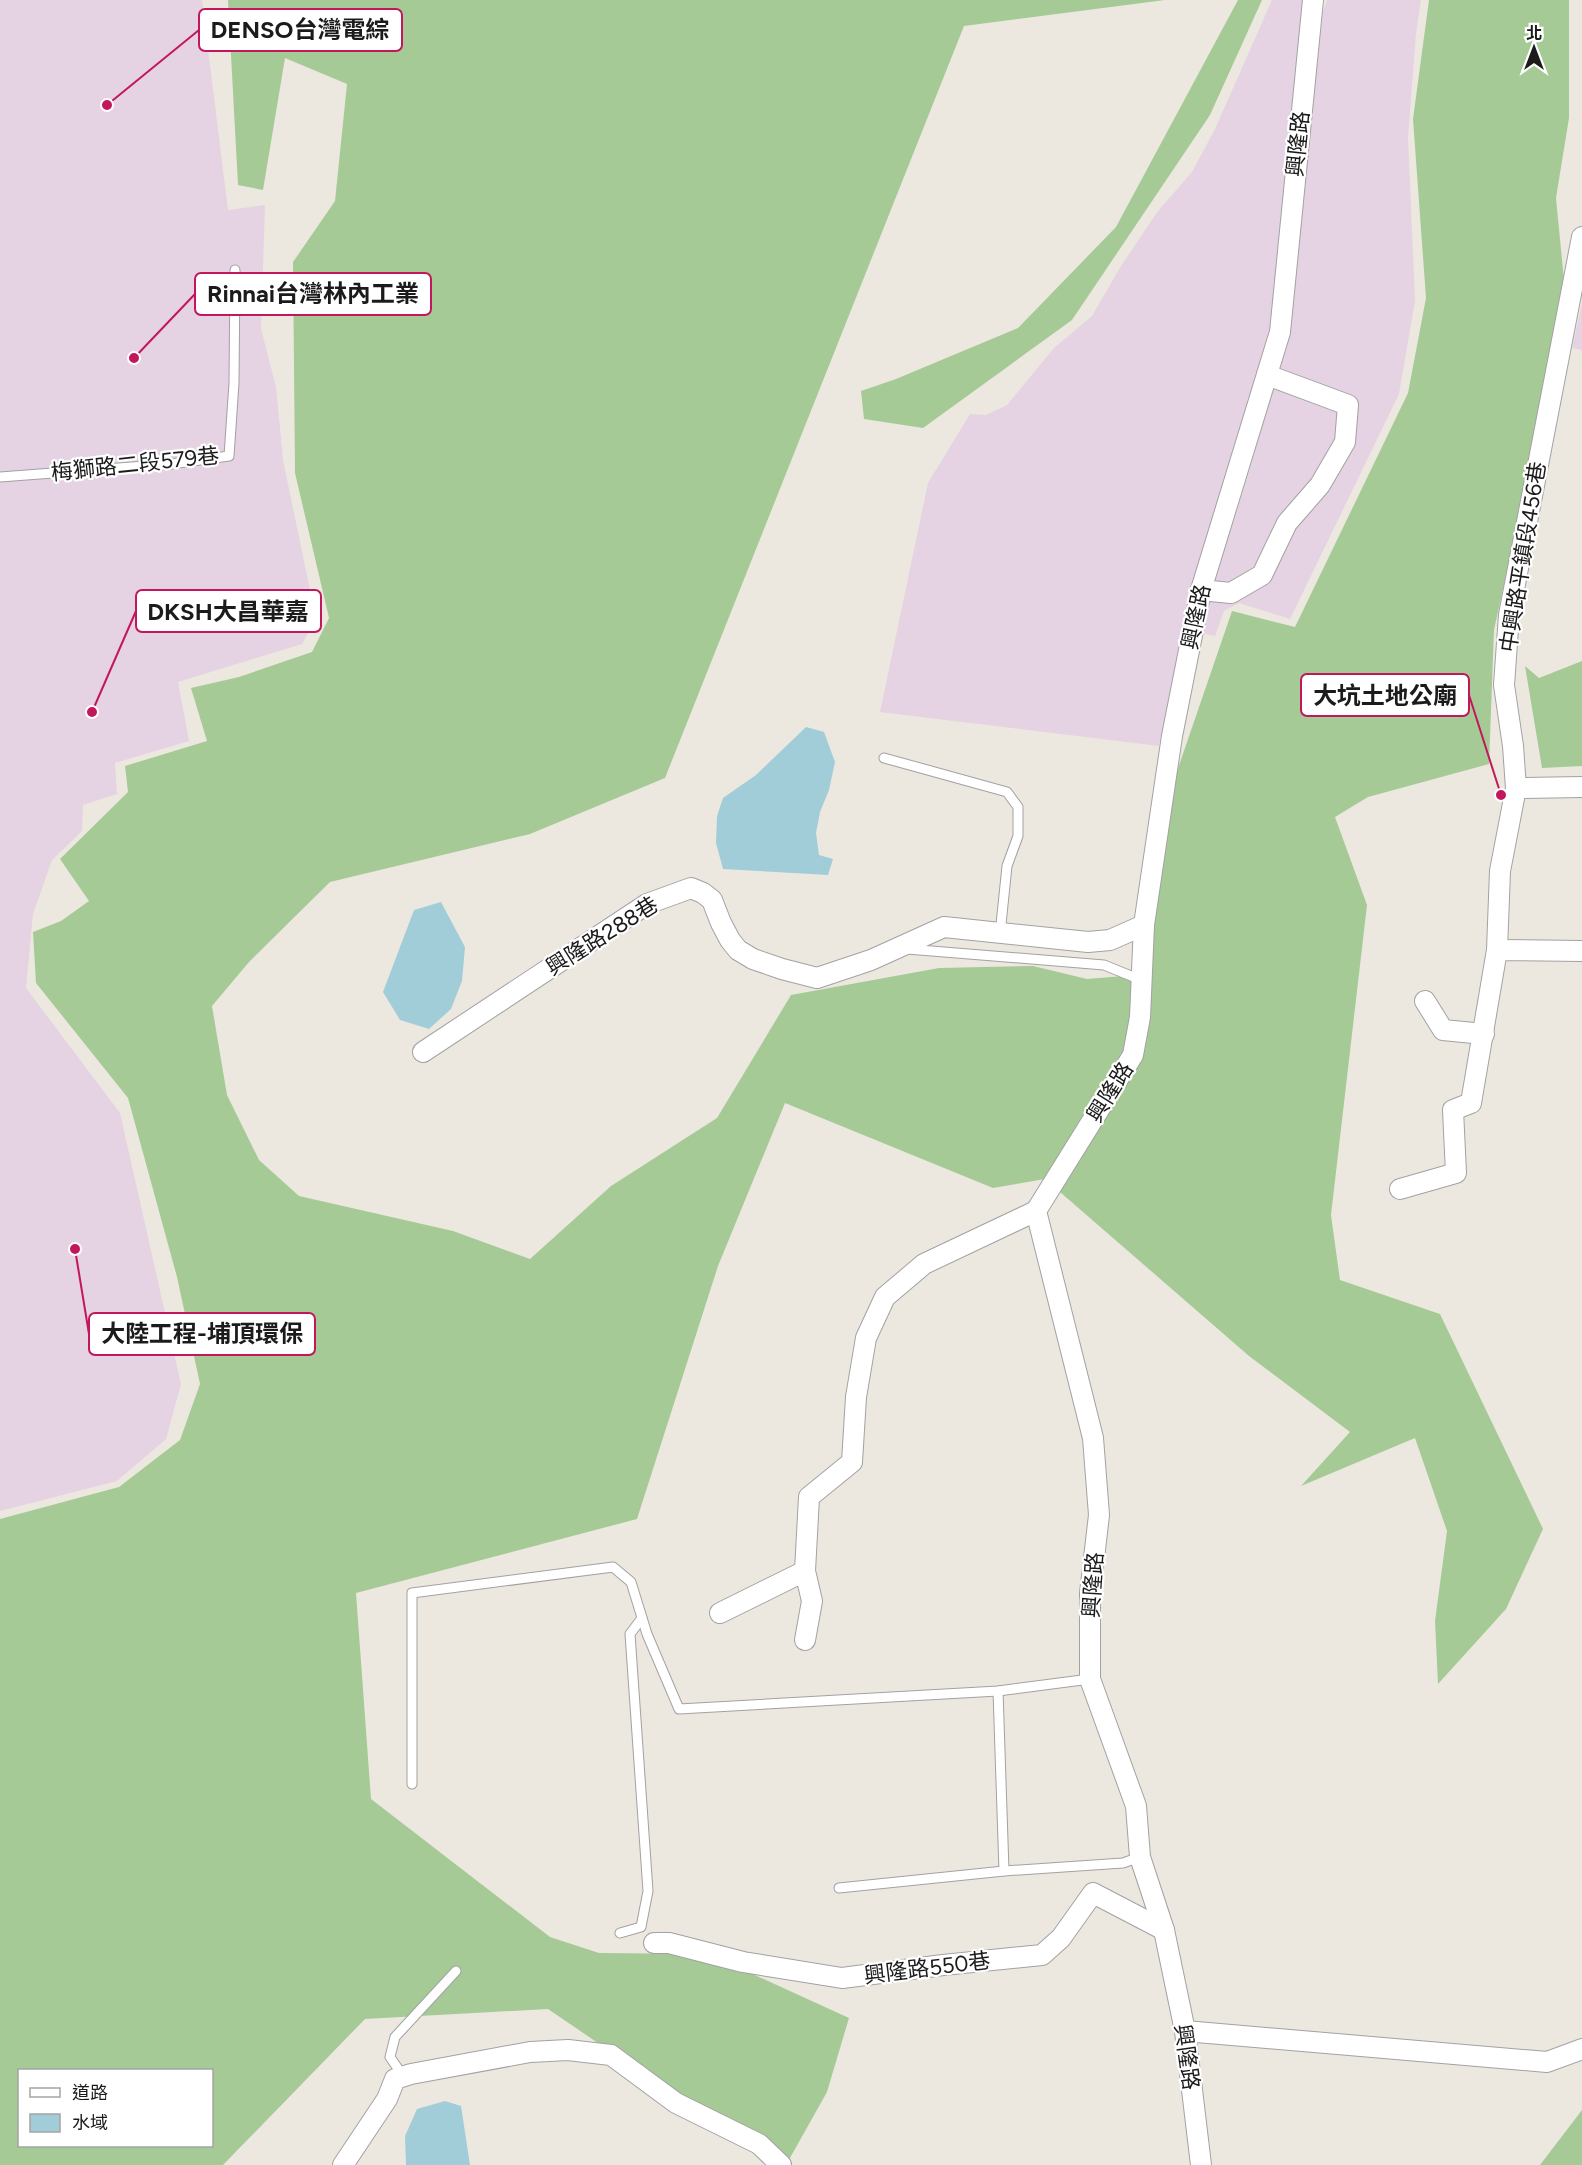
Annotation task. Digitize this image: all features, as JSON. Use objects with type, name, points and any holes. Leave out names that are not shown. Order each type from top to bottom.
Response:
[{"type":"street","name":"興隆路","points":[[1201,2165],[1185,2031],[1164,1930],[1140,1857],[1136,1806],[1090,1679],[1090,1593],[1099,1515],[1093,1438],[1036,1211],[1133,1055],[1140,1017],[1144,925],[1172,736],[1201,590],[1280,332],[1313,0]]},
{"type":"street","name":"中興路平鎮段456巷","points":[[1400,1189],[1456,1173],[1453,1110],[1471,1102],[1484,1034],[1487,1001],[1497,950],[1500,871],[1516,788],[1513,746],[1504,685],[1509,615],[1582,237]]},
{"type":"street","points":[[1201,590],[1231,593],[1262,575],[1287,523],[1320,485],[1345,442],[1348,405],[1267,375]]},
{"type":"street","points":[[1516,788],[1582,787]]},
{"type":"street","name":"興隆路288巷","points":[[423,1052],[647,904],[691,888],[703,892],[712,900],[725,932],[738,950],[753,959],[817,978],[870,960],[944,927],[1088,942],[1110,939],[1144,925]]},
{"type":"street","points":[[1497,950],[1582,951]]},
{"type":"street","points":[[1425,1001],[1443,1030],[1484,1034]]},
{"type":"street","points":[[805,1640],[812,1600],[805,1570],[809,1497],[852,1462],[856,1397],[866,1338],[885,1297],[924,1264],[1036,1211]]},
{"type":"street","points":[[720,1613],[805,1570]]},
{"type":"street","name":"興隆路550巷","points":[[654,1943],[669,1943],[743,1962],[842,1978],[1042,1955],[1061,1938],[1093,1893],[1164,1930]]},
{"type":"street","points":[[1185,2031],[1547,2062],[1582,2049]]},
{"type":"street","points":[[343,2165],[387,2098],[395,2079],[531,2052],[568,2050],[612,2055],[676,2103],[759,2144],[781,2165]]},
{"type":"lane","name":"梅獅路二段579巷","points":[[0,477],[171,464],[229,456],[234,383],[235,270]]},
{"type":"lane","points":[[884,758],[1007,792],[1018,807],[1018,836],[1006,866],[1000,934]]},
{"type":"lane","points":[[898,948],[1104,965],[1141,980]]},
{"type":"lane","points":[[412,1784],[412,1593],[613,1567],[631,1582],[647,1634],[679,1709],[998,1691],[1090,1679]]},
{"type":"lane","points":[[620,1933],[641,1927],[648,1891],[630,1634],[642,1618]]},
{"type":"lane","points":[[998,1691],[1004,1872]]},
{"type":"lane","points":[[839,1888],[1123,1863],[1140,1857]]},
{"type":"lane","points":[[403,2076],[390,2057],[395,2037],[456,1971]]},
{"type":"shaded area","points":[[0,0],[202,0],[228,210],[265,205],[261,329],[276,387],[283,460],[316,619],[302,644],[178,682],[189,741],[115,763],[117,794],[83,805],[82,831],[52,860],[33,914],[26,988],[120,1113],[181,1384],[166,1439],[117,1481],[0,1511]]},
{"type":"shaded area","points":[[1272,0],[1305,0],[1270,327],[1191,587],[1159,746],[880,712],[928,483],[970,414],[986,415],[1007,405],[1054,348],[1092,316],[1121,266],[1158,211],[1192,172],[1215,129]]},
{"type":"shaded area","points":[[1327,0],[1421,0],[1416,33],[1408,138],[1415,301],[1399,394],[1290,619],[1239,603],[1224,611],[1215,636],[1201,633],[1214,582],[1290,330],[1300,213],[1323,12]]},
{"type":"shaded area","points":[[1582,304],[1582,350],[1572,348]]},
{"type":"green space","points":[[228,0],[1165,0],[964,26],[665,778],[530,834],[330,882],[249,962],[212,1006],[227,1095],[259,1160],[299,1196],[453,1231],[530,1259],[611,1186],[717,1118],[791,995],[939,968],[1033,966],[1087,979],[1148,974],[1153,921],[1174,780],[1232,611],[1295,627],[1408,393],[1426,298],[1413,119],[1429,0],[1569,0],[1569,118],[1556,198],[1566,301],[1494,630],[1489,764],[1368,797],[1335,817],[1367,905],[1331,1215],[1340,1280],[1440,1314],[1543,1529],[1506,1609],[1438,1684],[1435,1621],[1447,1531],[1415,1438],[1301,1486],[1350,1432],[1249,1356],[1045,1179],[993,1188],[785,1103],[718,1266],[637,1519],[356,1593],[371,1799],[550,1937],[599,1953],[709,1954],[849,2018],[827,2092],[786,2165],[777,2165],[548,2009],[365,2019],[223,2165],[0,2165],[0,1519],[119,1487],[180,1440],[200,1384],[177,1277],[128,1098],[36,983],[33,932],[61,921],[89,901],[60,859],[128,792],[125,766],[207,741],[191,688],[239,677],[312,652],[329,618],[295,473],[293,262],[335,201],[347,84],[285,58],[263,190],[238,185]]},
{"type":"green space","points":[[1238,0],[1262,0],[1210,115],[1072,320],[923,428],[864,419],[861,391],[896,379],[1018,328],[1116,227]]},
{"type":"green space","points":[[1582,661],[1582,766],[1542,768],[1525,666],[1539,678]]},
{"type":"green space","points":[[1582,2110],[1582,2165],[1540,2165]]},
{"type":"water","points":[[806,727],[824,732],[835,762],[816,833],[819,855],[833,859],[828,875],[723,869],[716,843],[717,816],[723,798],[756,775]]},
{"type":"water","points":[[441,902],[465,947],[462,981],[451,1009],[429,1029],[400,1020],[383,992],[414,910]]},
{"type":"water","points":[[445,2101],[461,2106],[470,2165],[406,2165],[405,2136],[417,2109]]},
{"type":"place","name":"DENSO台灣電綜","points":[[107,105]]},
{"type":"place","name":"Rinnai台灣林內工業","points":[[134,358]]},
{"type":"place","name":"DKSH大昌華嘉","points":[[92,712]]},
{"type":"place","name":"大坑土地公廟","points":[[1501,795]]},
{"type":"place","name":"大陸工程-埔頂環保","points":[[75,1249]]}]
